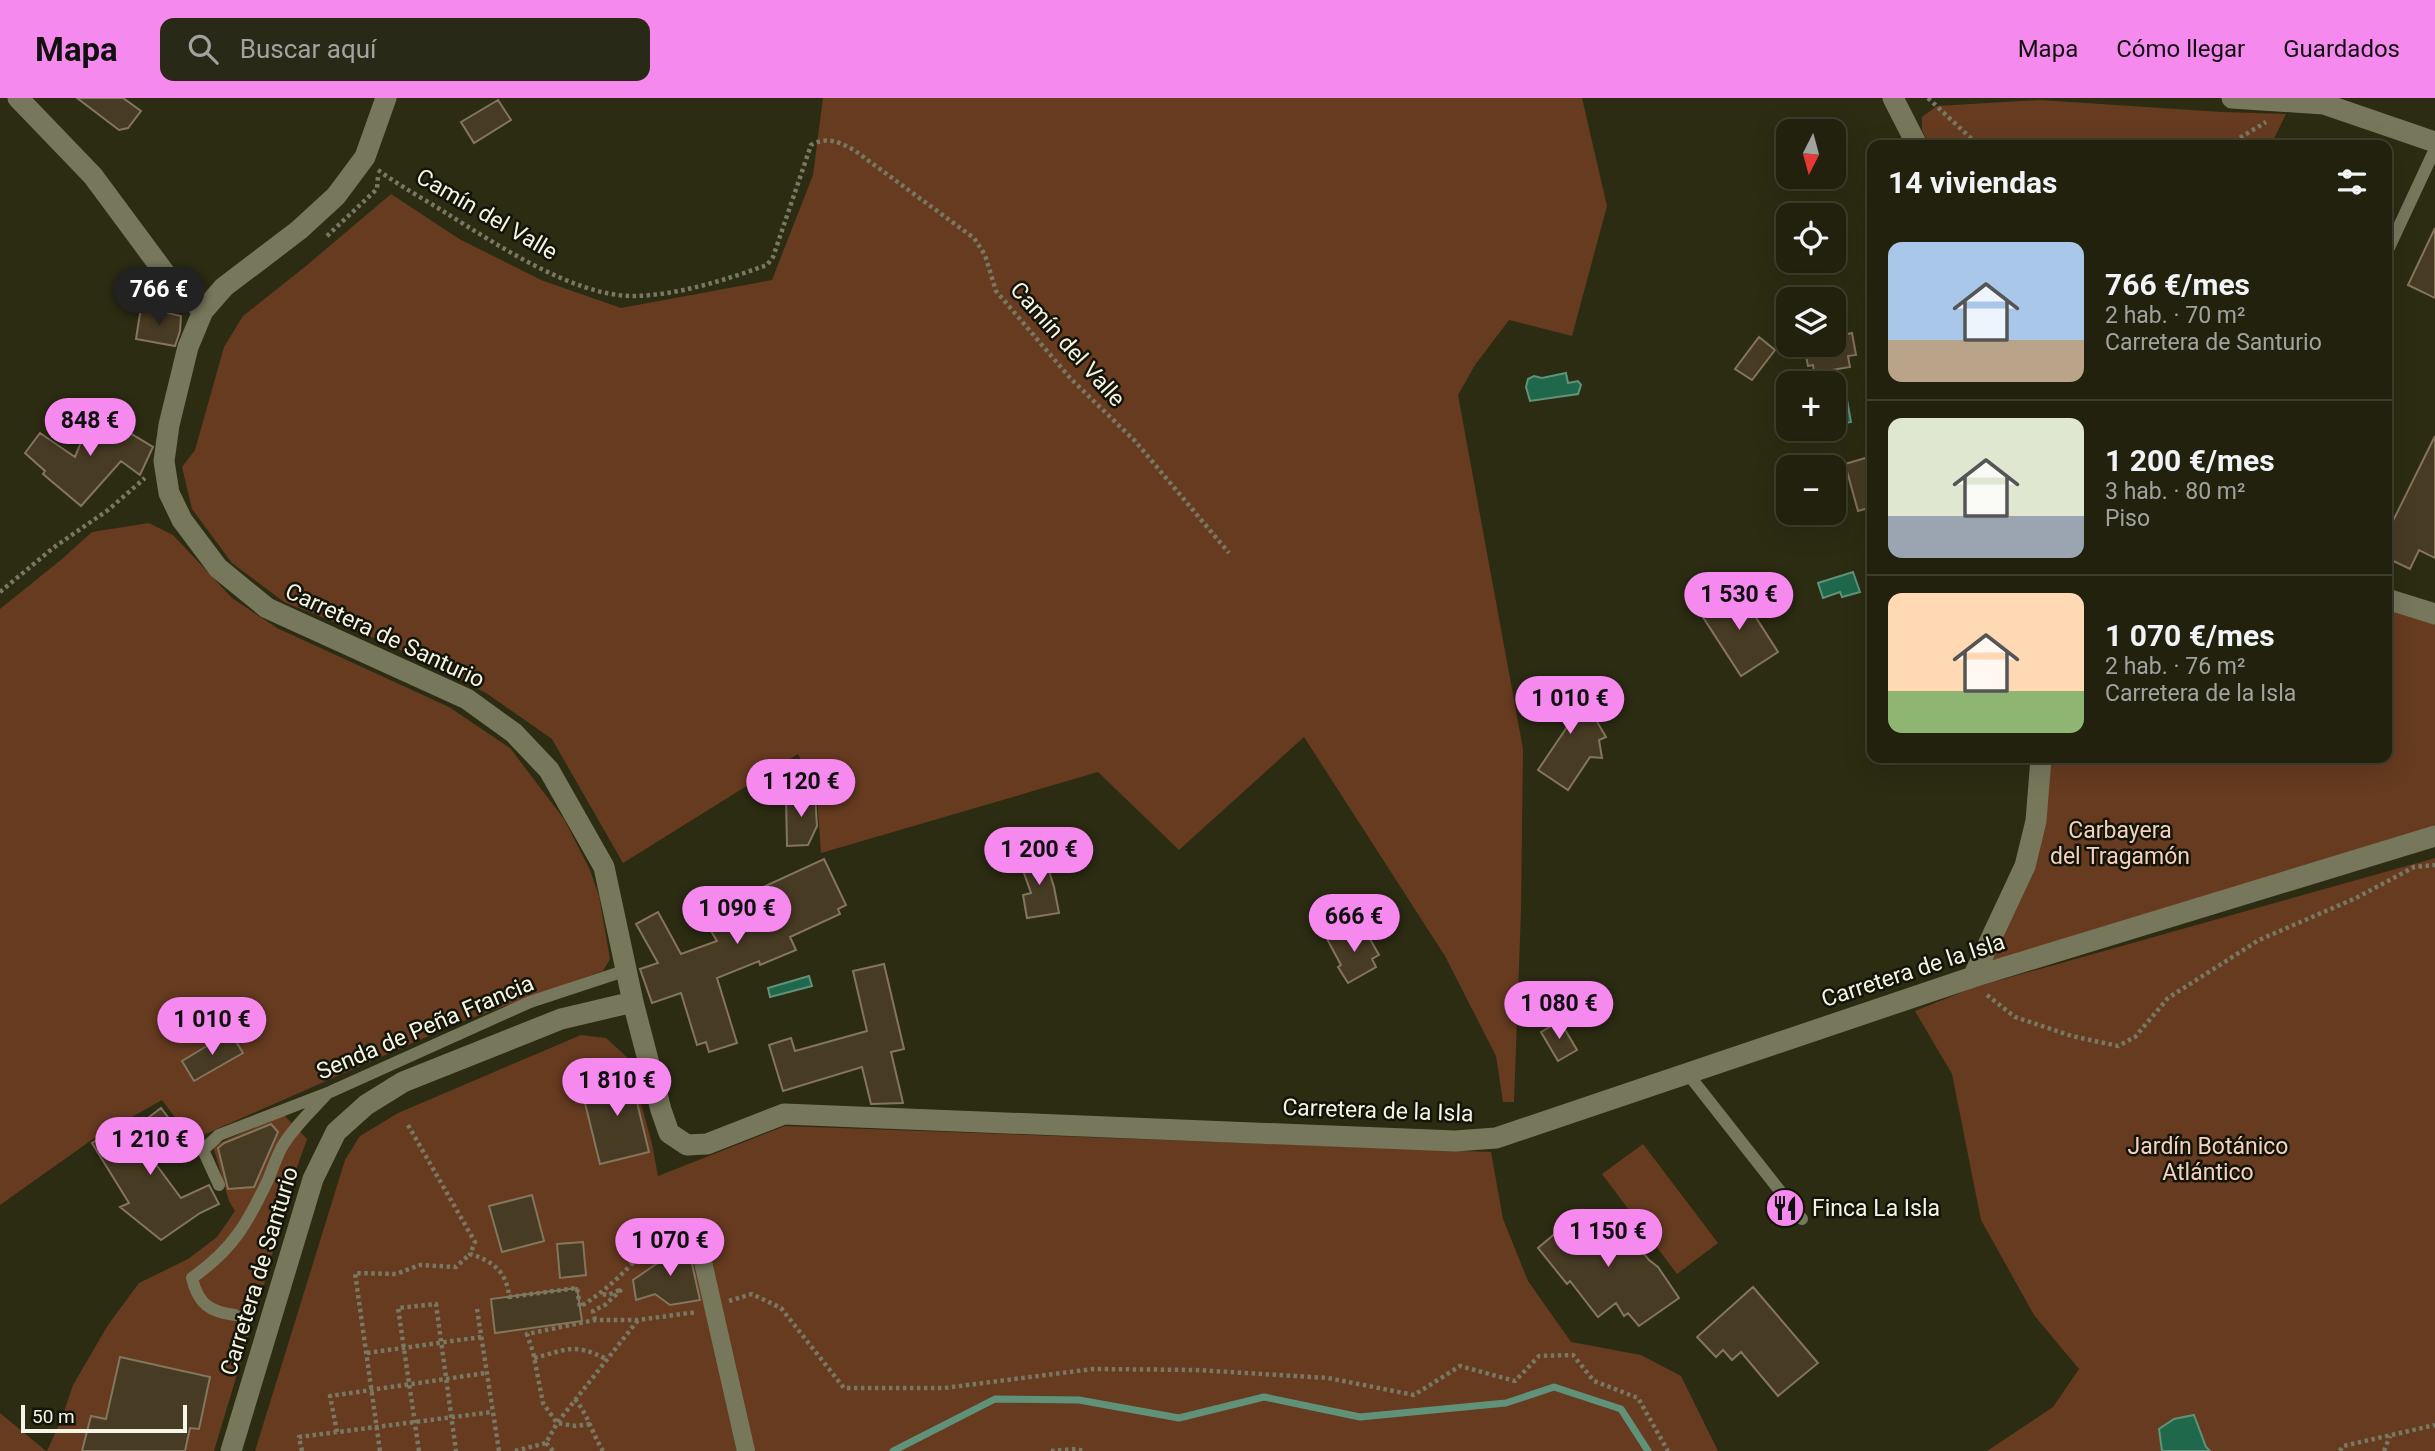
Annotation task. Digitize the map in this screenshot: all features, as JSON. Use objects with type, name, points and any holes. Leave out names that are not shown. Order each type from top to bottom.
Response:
[{"type":"street","points":[[18,98],[93,176],[167,276],[203,311]]},
{"type":"street","name":"Carretera de Santurio","points":[[231,1451],[313,1179],[337,1132],[366,1105],[403,1082],[561,1019],[633,1002],[604,867],[549,770],[514,733],[467,699],[267,608],[218,568],[182,520],[169,493],[164,461],[169,425],[188,347],[203,311],[224,287],[299,230],[336,196],[365,157],[386,98]]},
{"type":"street","points":[[1893,98],[1914,140]]},
{"type":"street","points":[[2232,98],[2324,104],[2435,142]]},
{"type":"street","points":[[2392,601],[2435,614]]},
{"type":"street","points":[[1978,984],[2025,866],[2036,821],[2041,763]]},
{"type":"street","name":"Carretera de la Isla","points":[[633,1002],[669,1133],[687,1145],[707,1144],[784,1114],[1455,1141],[1496,1138],[1688,1074],[1978,984],[2435,836]]},
{"type":"street","points":[[696,1231],[746,1451]]},
{"type":"lane","points":[[2392,241],[2435,149]]},
{"type":"lane","name":"Senda de Peña Francia","points":[[219,1185],[203,1150],[219,1135],[330,1092],[530,1002],[627,970]]},
{"type":"lane","points":[[1688,1074],[1802,1219]]},
{"type":"lane","points":[[235,1315],[215,1312],[196,1294],[192,1278],[213,1263],[235,1241],[253,1211],[282,1147],[296,1127],[330,1092]]},
{"type":"path","points":[[1928,98],[1973,140]]},
{"type":"path","points":[[2236,140],[2271,119],[2282,102]]},
{"type":"path","name":"Camín del Valle","points":[[324,238],[377,189],[378,170],[517,257],[609,293],[631,296],[660,293],[709,283],[767,265],[773,257],[811,145],[826,140],[837,141],[854,150],[974,238],[985,255],[996,291],[1070,379],[1135,441],[1229,553]]},
{"type":"path","points":[[0,593],[53,548],[108,510],[164,461]]},
{"type":"path","points":[[1978,984],[2015,1017],[2072,1036],[2118,1046],[2135,1037],[2168,998],[2259,940],[2356,898],[2414,867],[2435,864]]},
{"type":"path","points":[[380,1451],[355,1273],[396,1274],[420,1265],[456,1267],[470,1254],[475,1242],[408,1125]]},
{"type":"path","points":[[470,1254],[487,1259],[502,1272],[509,1286],[509,1297],[577,1288],[580,1307],[601,1294],[629,1269],[650,1243]]},
{"type":"path","points":[[595,1320],[593,1311],[605,1305],[622,1289],[608,1295],[601,1294]]},
{"type":"path","points":[[590,1424],[576,1426],[557,1423],[543,1403],[527,1334],[595,1320],[638,1320],[694,1313],[752,1294],[781,1308],[844,1388],[944,1388],[1093,1369],[1197,1370],[1328,1378],[1414,1395],[1460,1366],[1515,1381],[1539,1356],[1573,1355],[1594,1381],[1638,1398],[1668,1451]]},
{"type":"path","points":[[419,1451],[398,1308],[436,1304],[456,1451]]},
{"type":"path","points":[[477,1309],[499,1451]]},
{"type":"path","points":[[514,1451],[546,1443],[557,1423],[638,1320]]},
{"type":"path","points":[[367,1353],[481,1337]]},
{"type":"path","points":[[534,1358],[573,1348],[589,1350],[606,1359]]},
{"type":"path","points":[[337,1432],[330,1396],[486,1373]]},
{"type":"path","points":[[575,1399],[588,1416],[592,1433],[603,1451]]},
{"type":"path","points":[[302,1451],[299,1437],[492,1412]]},
{"type":"path","points":[[2340,1451],[2343,1446],[2435,1425]]},
{"type":"path","points":[[2384,1451],[2390,1435]]},
{"type":"path","points":[[546,1443],[553,1451]]},
{"type":"path","points":[[1051,1451],[1076,1448],[1085,1451]]},
{"type":"green space","points":[[823,98],[1582,98],[1607,206],[1572,336],[1509,320],[1475,365],[1458,395],[1523,749],[1521,911],[1514,1102],[1503,1102],[1496,1056],[1445,956],[1304,737],[1179,850],[1098,772],[821,853],[817,795],[798,754],[623,863],[552,739],[486,693],[384,642],[284,602],[232,563],[192,509],[182,467],[195,450],[224,347],[243,316],[391,194],[461,240],[541,280],[621,308],[772,280],[813,175]]},
{"type":"green space","points":[[2040,100],[2286,114],[2273,140],[1927,140],[1922,130],[1922,117],[1937,106]]},
{"type":"green space","points":[[149,523],[173,535],[232,598],[277,628],[449,707],[510,748],[564,819],[590,870],[599,896],[610,959],[603,971],[458,1023],[192,1140],[162,1100],[93,1139],[0,1205],[0,609],[92,532]]},
{"type":"green space","name":"Carbayera del Tragamón","points":[[2392,601],[2435,614],[2435,836],[1973,977],[2025,866],[2040,763],[2392,763]]},
{"type":"green space","name":"Jardín Botánico Atlántico","points":[[2435,858],[2435,1451],[2210,1451],[2160,1428],[2162,1451],[1987,1451],[2053,1407],[2079,1369],[2034,1315],[1981,1220],[1952,1074],[1915,1011],[1972,988]]},
{"type":"green space","points":[[581,1035],[606,1038],[629,1059],[658,1176],[785,1126],[1491,1152],[1503,1219],[1528,1281],[1571,1342],[1641,1355],[1681,1376],[1718,1451],[255,1451],[345,1160],[360,1136],[398,1113]],"holes":[[[532,1195],[529,1245],[502,1252],[490,1206]],[[582,1242],[586,1274],[560,1277],[557,1245]]]},
{"type":"green space","points":[[283,1114],[307,1139],[290,1187],[266,1278],[214,1451],[47,1451],[73,1385],[108,1325],[139,1283],[188,1259],[217,1237],[235,1211],[229,1201],[213,1146]]},
{"type":"green space","points":[[1643,1144],[1718,1243],[1677,1274],[1602,1174]]},
{"type":"green space","points":[[0,1413],[46,1451],[0,1451]]},
{"type":"shaded area","points":[[1566,373],[1568,383],[1578,381],[1581,385],[1578,394],[1530,401],[1526,387],[1528,379]]},
{"type":"shaded area","points":[[1846,400],[1851,422],[1846,423]]},
{"type":"shaded area","points":[[1853,572],[1860,592],[1842,597],[1840,592],[1823,598],[1818,583]]},
{"type":"shaded area","points":[[809,976],[812,986],[770,997],[768,988]]},
{"type":"shaded area","points":[[2194,1415],[2210,1451],[2162,1451],[2159,1429],[2174,1419]]},
{"type":"building","points":[[77,98],[123,98],[141,111],[128,128],[119,130]]},
{"type":"building","points":[[498,100],[511,120],[474,143],[461,122]]},
{"type":"building","points":[[2435,228],[2435,298],[2408,285]]},
{"type":"building","points":[[141,307],[181,316],[175,346],[136,339]]},
{"type":"building","points":[[1852,333],[1856,355],[1848,356],[1850,367],[1814,371],[1813,365],[1808,366],[1806,357],[1846,357],[1846,334]]},
{"type":"building","points":[[1759,337],[1775,350],[1752,380],[1735,369]]},
{"type":"building","points":[[92,415],[101,420],[105,418],[153,447],[140,475],[121,461],[81,506],[43,474],[45,471],[25,453],[40,433],[75,457]]},
{"type":"building","points":[[2435,436],[2435,558],[2419,550],[2410,569],[2392,560],[2392,523]]},
{"type":"building","points":[[1867,457],[1867,508],[1858,511],[1846,464]]},
{"type":"building","points":[[1737,588],[1778,652],[1741,676],[1699,611]]},
{"type":"building","points":[[1551,677],[1552,689],[1569,689],[1572,709],[1586,703],[1606,737],[1599,740],[1602,758],[1590,757],[1568,790],[1538,770],[1567,727],[1549,698],[1535,698],[1534,678]]},
{"type":"building","points":[[815,794],[817,826],[808,845],[787,846],[786,797]]},
{"type":"building","points":[[1043,852],[1059,913],[1027,918],[1023,895],[1031,893],[1019,859]]},
{"type":"building","points":[[824,859],[846,905],[838,909],[840,914],[790,937],[796,950],[760,965],[759,961],[717,978],[737,1043],[709,1052],[706,1042],[697,1045],[681,993],[652,1003],[640,969],[658,963],[636,924],[658,912],[681,954],[717,941],[705,921],[745,898],[744,896]]},
{"type":"building","points":[[1346,929],[1352,939],[1366,932],[1379,955],[1372,959],[1376,967],[1348,983],[1338,967],[1341,965],[1327,939]]},
{"type":"building","points":[[884,964],[904,1049],[891,1052],[903,1103],[871,1104],[862,1067],[783,1091],[769,1045],[791,1038],[795,1051],[867,1031],[853,971]]},
{"type":"building","points":[[1560,1021],[1577,1050],[1558,1061],[1541,1032]]},
{"type":"building","points":[[230,1032],[243,1053],[194,1081],[182,1061]]},
{"type":"building","points":[[627,1061],[649,1152],[600,1164],[583,1095],[614,1088],[607,1062]]},
{"type":"building","points":[[161,1108],[180,1133],[149,1155],[181,1198],[209,1185],[219,1204],[200,1213],[161,1240],[120,1207],[129,1203],[92,1143],[122,1125],[127,1134]]},
{"type":"building","points":[[271,1124],[278,1132],[254,1187],[228,1189],[218,1148]]},
{"type":"building","points":[[532,1195],[544,1241],[502,1252],[489,1206]]},
{"type":"building","points":[[1583,1210],[1603,1234],[1618,1221],[1649,1260],[1658,1267],[1679,1298],[1639,1326],[1628,1313],[1624,1316],[1616,1303],[1598,1317],[1570,1281],[1567,1284],[1538,1248]]},
{"type":"building","points":[[687,1241],[700,1300],[670,1305],[655,1294],[636,1300],[633,1280],[665,1258],[665,1249]]},
{"type":"building","points":[[583,1242],[586,1275],[560,1278],[557,1244]]},
{"type":"building","points":[[1753,1287],[1818,1363],[1778,1396],[1741,1352],[1732,1360],[1723,1350],[1716,1357],[1697,1337]]},
{"type":"building","points":[[577,1288],[582,1321],[495,1333],[491,1299]]},
{"type":"building","points":[[120,1357],[210,1377],[199,1429],[190,1428],[185,1451],[82,1451],[91,1416],[106,1419]]},
{"type":"waterway","points":[[893,1451],[995,1399],[1079,1400],[1179,1418],[1264,1397],[1360,1417],[1506,1403],[1554,1387],[1621,1409],[1648,1451]]},
{"type":"place","name":"Finca La Isla","points":[[1785,1208]]}]
